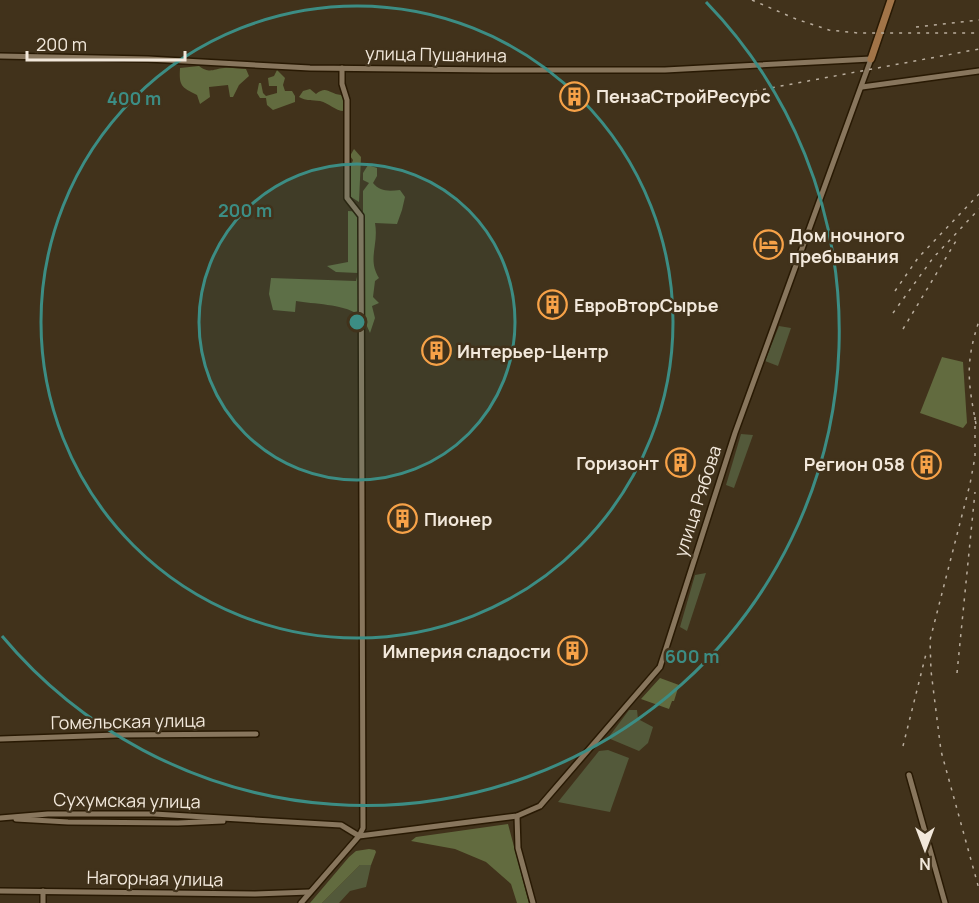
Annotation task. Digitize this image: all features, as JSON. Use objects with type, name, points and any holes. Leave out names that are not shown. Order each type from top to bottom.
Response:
[{"type":"main road","name":"улица Рябова","points":[[871,59],[891,0]]},
{"type":"street","name":"улица Пушанина","points":[[0,56],[148,59],[255,66],[342,68],[666,70],[871,59]]},
{"type":"street","name":"улица Рябова","points":[[359,836],[517,816],[540,806],[660,667],[735,433],[871,59]]},
{"type":"street","points":[[301,903],[359,836],[363,828],[361,216],[347,198],[347,100],[342,84],[342,68]]},
{"type":"street","points":[[862,87],[979,71]]},
{"type":"street","name":"Гомельская улица","points":[[0,739],[256,734]]},
{"type":"street","points":[[909,775],[945,903]]},
{"type":"street","points":[[517,816],[518,848],[533,903]]},
{"type":"street","name":"Сухумская улица","points":[[0,819],[47,822],[246,819],[341,825],[359,836]]},
{"type":"street","name":"Нагорная улица","points":[[0,891],[255,894],[310,892]]},
{"type":"street","points":[[43,891],[43,903]]},
{"type":"green space","points":[[199,66],[209,70],[246,69],[249,76],[239,85],[233,97],[230,97],[228,85],[209,87],[210,97],[200,104],[197,95],[182,85],[180,74],[180,68]]},
{"type":"green space","points":[[277,70],[285,78],[283,85],[285,91],[292,91],[295,102],[273,110],[267,105],[266,98],[260,98],[257,93],[259,83],[261,83],[266,96],[277,93],[277,86],[269,86],[268,78],[274,76]]},
{"type":"green space","points":[[310,89],[316,94],[326,90],[341,95],[344,99],[344,111],[320,101],[299,97],[303,91]]},
{"type":"green space","points":[[354,149],[361,157],[359,202],[351,197],[350,173],[353,160],[350,156]]},
{"type":"green space","points":[[368,165],[377,168],[377,176],[373,183],[376,186],[385,190],[400,190],[405,197],[397,224],[375,223],[374,264],[379,278],[375,281],[373,297],[379,303],[372,306],[375,318],[370,333],[359,316],[336,306],[296,301],[295,312],[273,310],[269,294],[271,278],[356,281],[358,273],[336,272],[327,266],[348,262],[348,211],[363,212],[363,191],[369,183],[363,180],[363,173]]},
{"type":"green space","points":[[779,326],[791,328],[778,366],[765,361]]},
{"type":"green space","points":[[942,357],[963,362],[967,423],[963,428],[920,413]]},
{"type":"green space","points":[[741,434],[753,435],[734,488],[726,485]]},
{"type":"green space","points":[[706,573],[687,631],[680,627],[695,575]]},
{"type":"green space","points":[[660,678],[679,685],[669,709],[641,699]]},
{"type":"green space","points":[[629,710],[637,710],[638,719],[653,727],[648,743],[639,751],[608,738]]},
{"type":"green space","points":[[608,750],[629,758],[610,812],[558,802],[599,751]]},
{"type":"green space","points":[[508,824],[529,903],[517,903],[511,884],[486,862],[455,849],[411,841],[416,837]]},
{"type":"green space","points":[[369,849],[376,852],[371,865],[360,865],[322,903],[310,903],[349,857],[356,851]]},
{"type":"green space","points":[[360,865],[371,865],[366,887],[350,891],[339,903],[322,903]]},
{"type":"railway","points":[[752,0],[829,30],[858,33],[979,33]]},
{"type":"railway","points":[[916,27],[979,20]]},
{"type":"railway","points":[[701,101],[979,49]]},
{"type":"railway","points":[[895,291],[918,258],[979,194]]},
{"type":"railway","points":[[893,313],[933,258],[979,209]]},
{"type":"railway","points":[[903,329],[956,241]]},
{"type":"railway","points":[[976,424],[969,372],[979,321]]},
{"type":"railway","points":[[975,417],[975,457],[970,484],[930,640],[931,671],[941,751],[979,889]]},
{"type":"railway","points":[[957,673],[975,492]]},
{"type":"railway","points":[[903,746],[926,654]]},
{"type":"place","name":"ПензаСтройРесурс","points":[[575,96]]},
{"type":"place","name":"Дом ночного пребывания","points":[[768,245]]},
{"type":"place","name":"ЕвроВторСырье","points":[[553,305]]},
{"type":"place","name":"Интерьер-Центр","points":[[436,351]]},
{"type":"place","name":"Горизонт","points":[[680,463]]},
{"type":"place","name":"Регион 058","points":[[926,464]]},
{"type":"place","name":"Пионер","points":[[403,519]]},
{"type":"place","name":"Империя сладости","points":[[572,651]]}]
